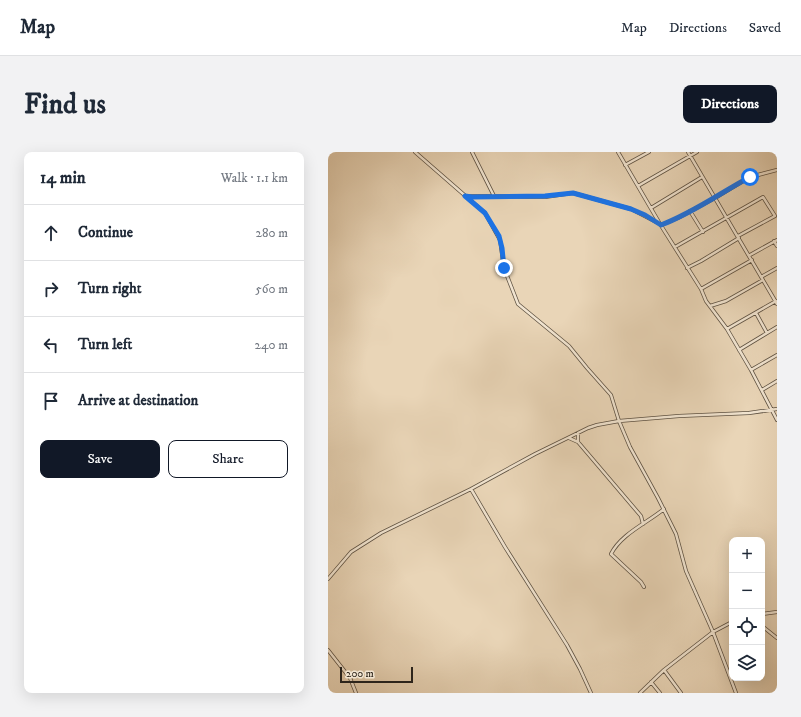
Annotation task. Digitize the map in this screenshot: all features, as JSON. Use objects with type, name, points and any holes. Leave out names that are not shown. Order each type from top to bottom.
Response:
[{"type":"street","points":[[415,152],[485,213],[499,236],[504,268],[518,304],[565,342],[610,395],[630,447],[664,509],[679,541],[686,571],[713,632],[736,693]]},
{"type":"street","points":[[472,152],[494,196]]},
{"type":"street","points":[[618,152],[710,306],[727,329],[762,390],[777,420]]},
{"type":"street","points":[[625,165],[649,152]]},
{"type":"street","points":[[688,152],[750,256],[776,303],[727,329]]},
{"type":"street","points":[[638,186],[697,152]]},
{"type":"street","points":[[661,225],[715,198],[752,176],[770,173],[777,170]]},
{"type":"street","points":[[651,208],[702,176]]},
{"type":"street","points":[[465,196],[545,196],[573,193],[631,209],[661,225]]},
{"type":"street","points":[[675,247],[763,197],[772,210],[775,216],[687,268]]},
{"type":"street","points":[[690,211],[703,232]]},
{"type":"street","points":[[750,256],[776,241],[777,246]]},
{"type":"street","points":[[701,289],[752,260]]},
{"type":"street","points":[[761,277],[777,268]]},
{"type":"street","points":[[710,306],[726,301],[763,280]]},
{"type":"street","points":[[756,313],[767,333]]},
{"type":"street","points":[[739,350],[777,327]]},
{"type":"street","points":[[751,370],[777,355]]},
{"type":"street","points":[[762,390],[777,381]]},
{"type":"street","points":[[328,579],[345,558],[359,546],[387,530],[471,489],[568,437],[597,425],[619,421],[679,416],[749,413],[777,409]]},
{"type":"street","points":[[578,433],[578,442]]},
{"type":"street","points":[[568,437],[578,442],[641,516],[643,524]]},
{"type":"street","points":[[471,489],[505,547],[567,645],[591,693]]},
{"type":"street","points":[[644,587],[642,582],[611,554],[624,538],[664,509]]},
{"type":"street","points":[[765,614],[777,612]]},
{"type":"street","points":[[640,693],[664,670],[713,632],[729,624]]},
{"type":"street","points":[[765,628],[777,638]]},
{"type":"street","points":[[328,650],[350,678],[356,693]]},
{"type":"street","points":[[664,670],[681,693]]},
{"type":"street","points":[[651,682],[660,693]]},
{"type":"route","points":[[504,268],[499,236],[485,213],[465,196],[553,196],[573,193],[619,207],[631,209],[645,215],[661,225],[678,218],[750,177]]}]
